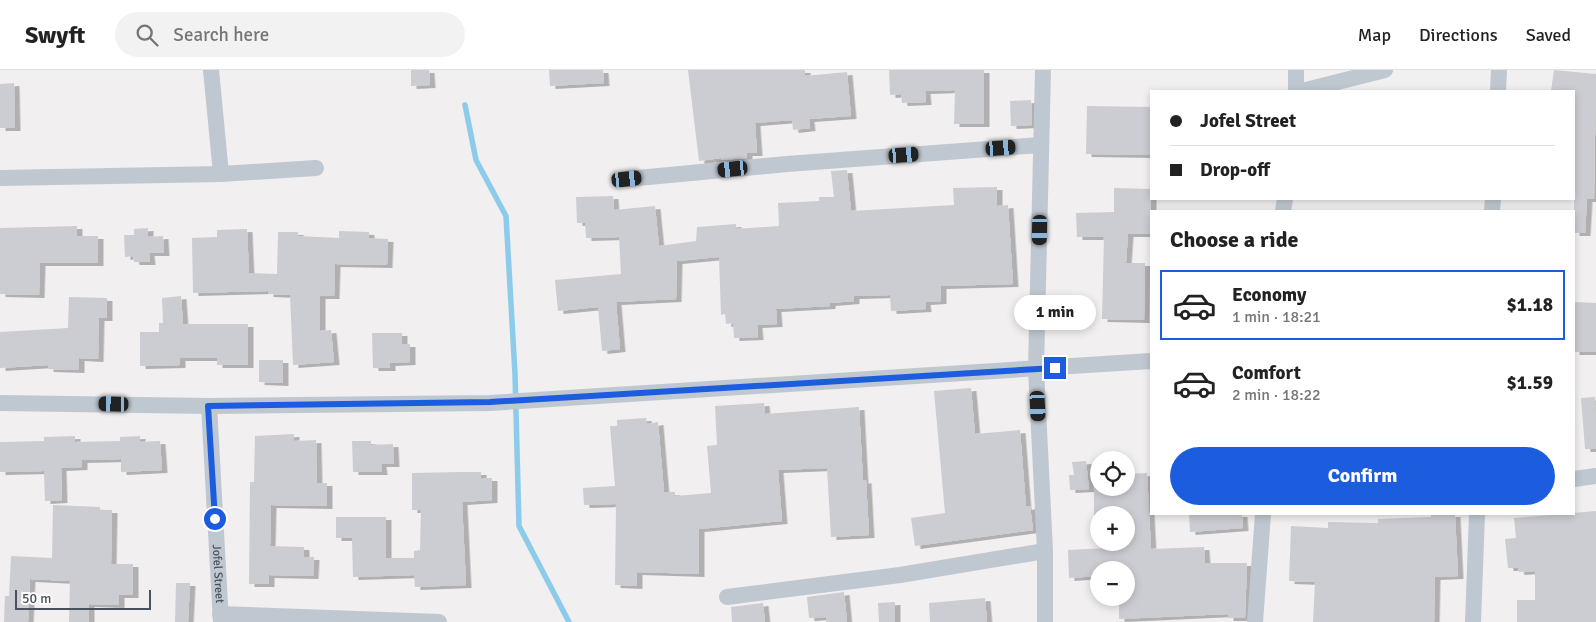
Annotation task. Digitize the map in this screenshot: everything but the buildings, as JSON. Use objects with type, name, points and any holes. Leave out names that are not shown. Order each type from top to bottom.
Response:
[{"type":"street","points":[[211,70],[221,174]]},
{"type":"street","points":[[1043,70],[1036,369],[1045,551],[1045,622]]},
{"type":"street","points":[[1296,70],[1296,90]]},
{"type":"street","points":[[1306,90],[1385,70]]},
{"type":"street","points":[[1498,90],[1499,70]]},
{"type":"street","points":[[627,179],[787,164],[1040,145]]},
{"type":"street","points":[[0,178],[221,174],[316,168]]},
{"type":"street","points":[[0,403],[208,406],[490,402],[1150,361]]},
{"type":"street","name":"Jofel Street","points":[[208,406],[221,618]]},
{"type":"street","points":[[1575,479],[1596,476]]},
{"type":"street","points":[[1255,622],[1263,515]]},
{"type":"street","points":[[1473,622],[1477,515]]},
{"type":"street","points":[[727,597],[900,575],[1045,551]]},
{"type":"street","points":[[221,618],[440,622]]},
{"type":"waterway","points":[[465,105],[476,160],[506,216],[515,374],[519,526],[569,622]]},
{"type":"route","points":[[215,519],[208,406],[490,402],[1055,368]]}]
